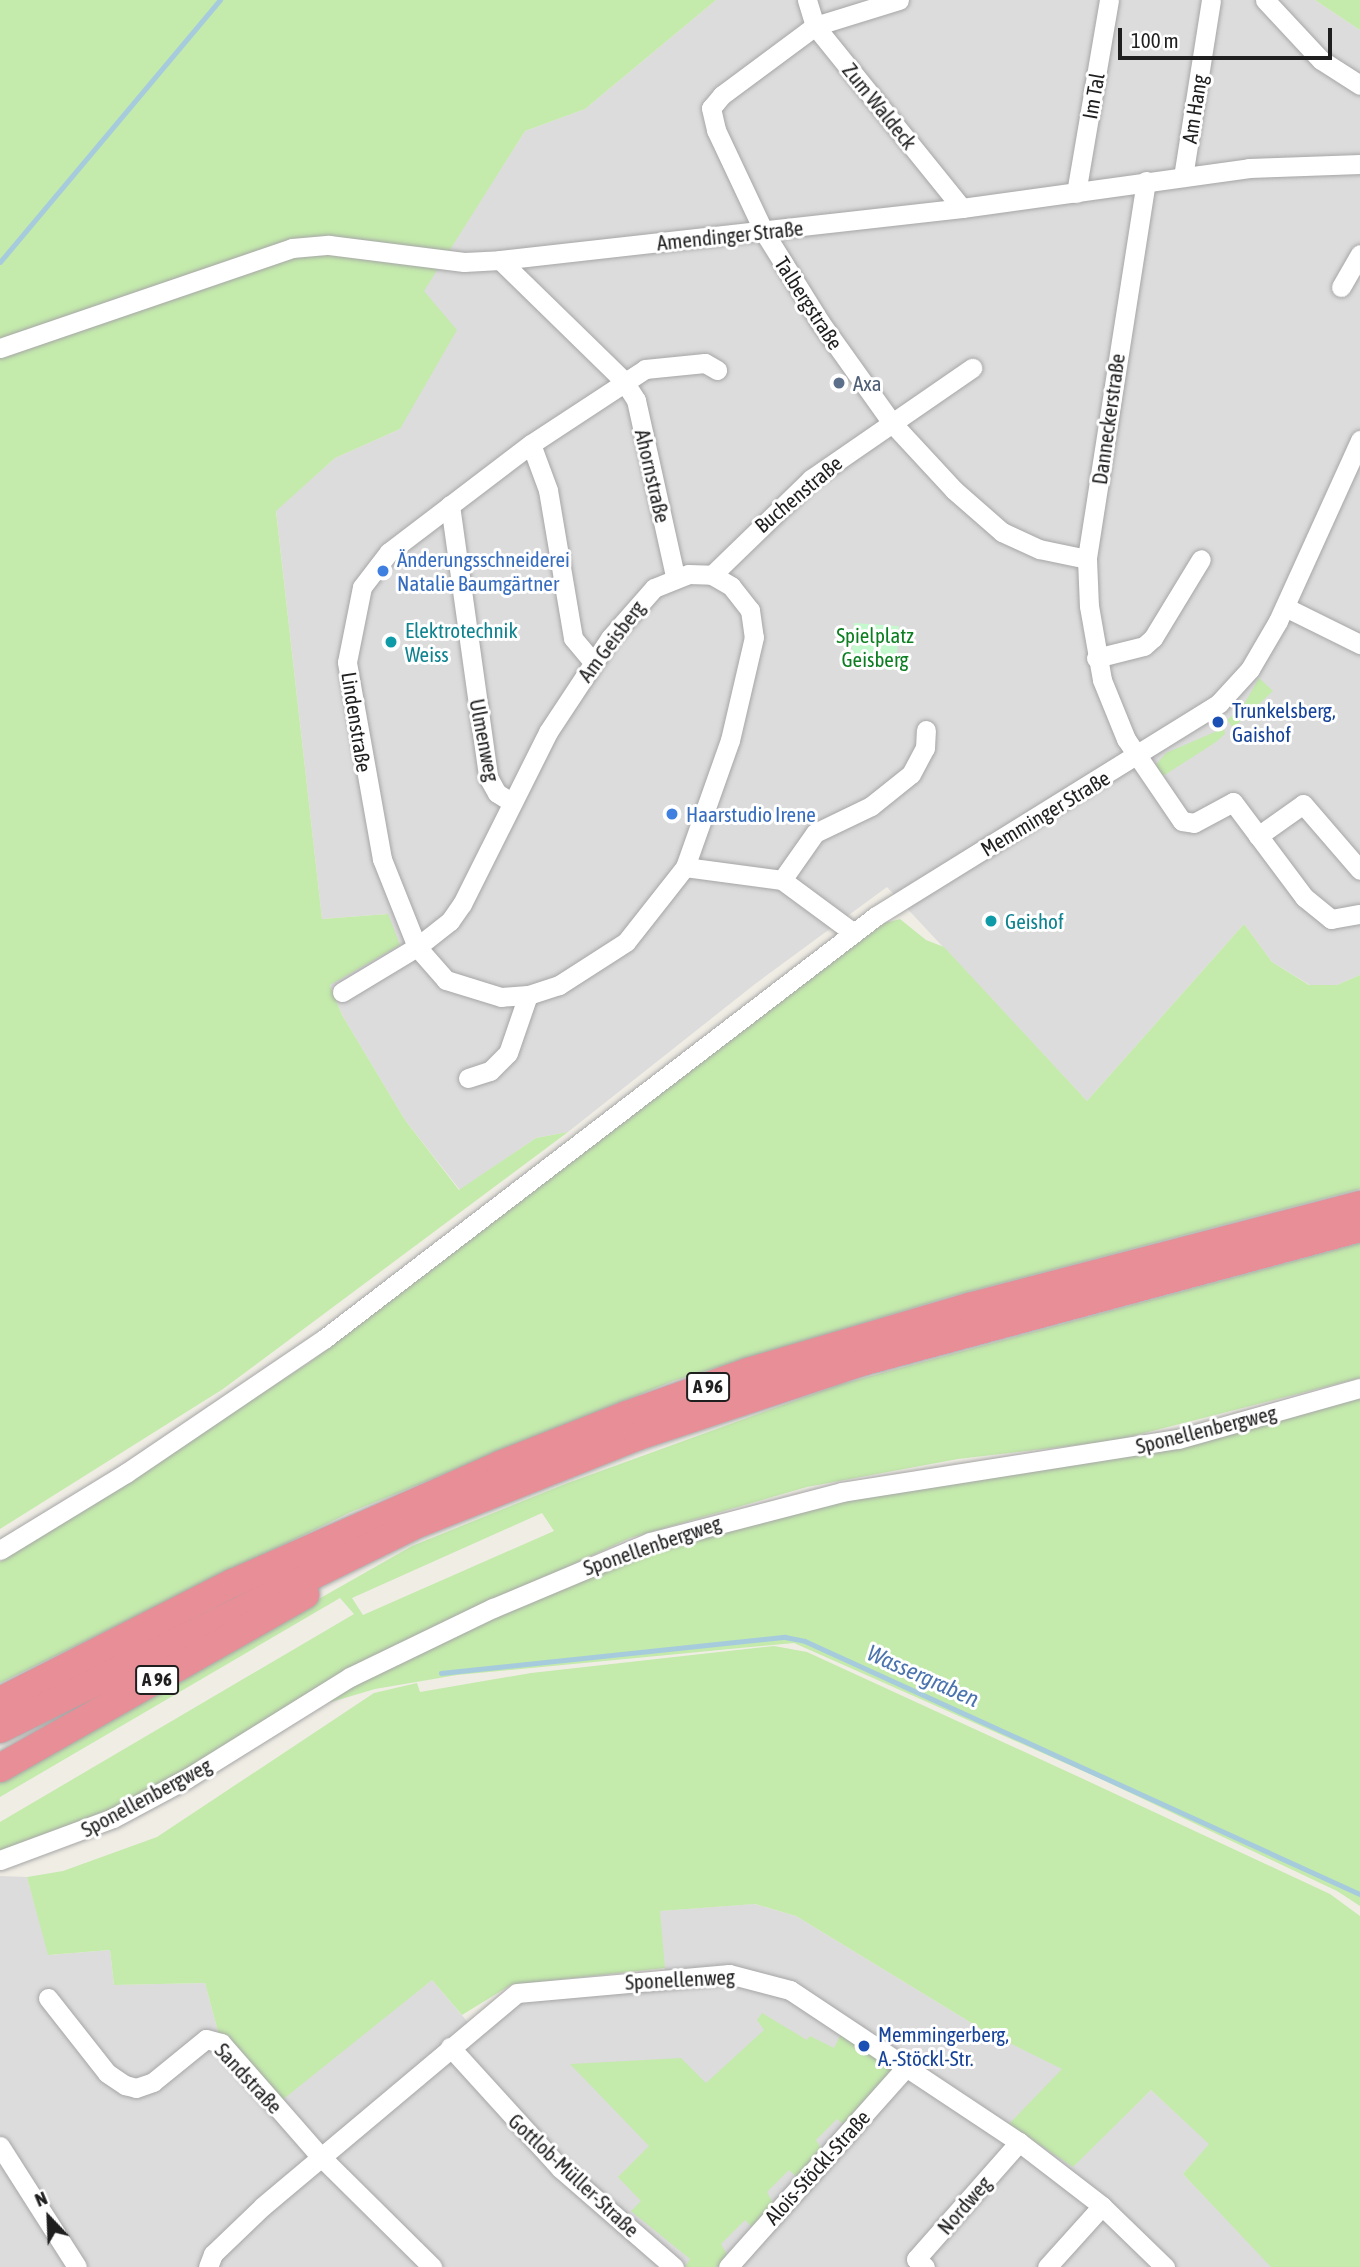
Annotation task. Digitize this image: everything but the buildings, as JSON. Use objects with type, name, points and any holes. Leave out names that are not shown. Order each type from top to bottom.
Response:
[{"type":"highway","name":"A 96","points":[[0,1701],[233,1583],[488,1470],[627,1415],[748,1372],[968,1307],[1360,1205]]},
{"type":"highway","name":"A 96","points":[[0,1729],[412,1526],[586,1455],[783,1386],[1360,1228]]},
{"type":"highway","name":"A 96","points":[[0,1768],[313,1591],[412,1526]]},
{"type":"street","name":"Zum Waldeck","points":[[807,0],[815,26],[962,208]]},
{"type":"street","name":"Talbergstraße","points":[[899,0],[815,26],[711,108],[716,130],[764,232],[820,322],[892,423],[954,490],[1002,532],[1039,549],[1087,559]]},
{"type":"street","name":"Im Tal","points":[[1076,193],[1109,0]]},
{"type":"street","name":"Am Hang","points":[[1183,177],[1211,0]]},
{"type":"street","points":[[1265,0],[1321,60],[1360,85]]},
{"type":"street","name":"Amendinger Straße","points":[[0,348],[292,248],[329,245],[464,262],[500,260],[962,208],[1249,168],[1360,164]]},
{"type":"street","name":"Danneckerstraße","points":[[1146,181],[1087,559],[1096,658],[1118,724],[1182,821],[1194,823],[1233,802],[1258,836]]},
{"type":"street","points":[[1341,287],[1360,254]]},
{"type":"street","name":"Ahornstraße","points":[[500,260],[623,380],[636,400],[675,576]]},
{"type":"street","points":[[623,380],[645,369],[705,363],[717,370]]},
{"type":"street","points":[[892,423],[972,368]]},
{"type":"street","name":"Lindenstraße","points":[[417,947],[382,859],[347,662],[362,587],[389,552],[531,444],[623,380]]},
{"type":"street","name":"Buchenstraße","points":[[712,575],[802,486],[892,423]]},
{"type":"street","name":"Memminger Straße","points":[[0,1550],[249,1393],[853,933],[935,878],[1138,758],[1204,715],[1238,684],[1285,607],[1360,440]]},
{"type":"street","points":[[531,444],[548,490],[573,638],[593,662]]},
{"type":"street","name":"Ulmenweg","points":[[450,505],[488,778],[497,793],[510,801]]},
{"type":"street","points":[[1096,658],[1144,646],[1153,638],[1201,559]]},
{"type":"street","points":[[417,947],[433,970],[464,989],[501,997],[528,995],[559,985],[608,957],[644,923],[685,867],[730,740],[754,637],[745,601],[712,575],[675,576]]},
{"type":"street","name":"Am Geisberg","points":[[342,992],[417,947],[443,928],[461,904],[510,801],[593,662],[642,598],[675,576]]},
{"type":"street","points":[[1285,607],[1360,644]]},
{"type":"street","points":[[782,880],[815,833],[870,806],[911,774],[925,748],[926,730]]},
{"type":"street","points":[[1360,870],[1303,803],[1258,836],[1304,897],[1331,919],[1360,914]]},
{"type":"street","points":[[685,867],[782,880],[853,933]]},
{"type":"street","points":[[468,1078],[490,1071],[508,1053],[528,995]]},
{"type":"street","name":"Sponellenbergweg","points":[[0,1860],[113,1818],[186,1779],[350,1677],[493,1608],[650,1542],[842,1492],[1178,1439],[1360,1388]]},
{"type":"street","name":"Sponellenweg","points":[[208,2267],[213,2254],[320,2156],[517,1993],[740,1974],[790,1990],[1019,2142],[1102,2206],[1165,2267]]},
{"type":"street","name":"Sandstraße","points":[[48,1998],[107,2073],[125,2085],[136,2088],[153,2082],[200,2043],[214,2039],[320,2156]]},
{"type":"street","name":"Gottlob-Müller-Straße","points":[[450,2048],[561,2168],[674,2267]]},
{"type":"street","name":"Alois-Stöckl-Straße","points":[[728,2267],[906,2067]]},
{"type":"street","name":"Nordweg","points":[[925,2267],[916,2259],[1019,2142]]},
{"type":"street","points":[[0,2146],[77,2267]]},
{"type":"street","points":[[320,2156],[432,2267]]},
{"type":"street","points":[[1047,2267],[1102,2206]]},
{"type":"shaded area","points":[[716,0],[1315,0],[1360,30],[1360,975],[1337,985],[1310,985],[1272,962],[1244,924],[1087,1101],[887,887],[755,984],[568,1132],[536,1138],[460,1190],[405,1120],[342,1015],[330,985],[388,914],[322,919],[276,510],[335,458],[400,429],[423,291],[525,131],[585,109]]},
{"type":"shaded area","points":[[0,1876],[27,1877],[49,1955],[110,1950],[114,1985],[205,1983],[219,2035],[323,2065],[432,1980],[478,2034],[521,1999],[666,1984],[659,1911],[754,1904],[796,1916],[983,2030],[1063,2069],[1072,2167],[1151,2090],[1210,2144],[1183,2174],[1272,2267],[0,2267]]},
{"type":"green space","points":[[0,0],[716,0],[585,109],[525,131],[424,291],[457,330],[400,429],[335,458],[276,511],[322,919],[388,914],[400,945],[330,985],[342,1015],[405,1120],[459,1190],[536,1138],[568,1132],[223,1389],[0,1529]]},
{"type":"green space","points":[[1315,0],[1360,0],[1360,30]]},
{"type":"green space","name":"Spielplatz Geisberg","points":[[854,623],[899,626],[896,670],[851,667]]},
{"type":"green space","points":[[1259,678],[1273,691],[1233,728],[1227,720],[1243,706]]},
{"type":"green space","points":[[1224,728],[1225,734],[1216,742],[1160,778],[1154,767],[1166,753]]},
{"type":"green space","points":[[900,919],[926,940],[944,947],[1087,1101],[1244,924],[1272,962],[1309,985],[1337,985],[1360,975],[1360,1189],[949,1297],[673,1381],[351,1512],[0,1683],[0,1562],[310,1362],[808,979],[885,923]]},
{"type":"green space","points":[[1360,1243],[1360,1378],[1113,1441],[958,1459],[807,1487],[630,1538],[478,1608],[116,1811],[0,1856],[0,1822],[354,1614],[340,1598],[0,1797],[0,1780],[412,1546],[565,1484],[838,1385]],"holes":[[[542,1513],[554,1531],[363,1615],[352,1598]]]},
{"type":"green space","points":[[1360,1397],[1360,1906],[1337,1891],[1101,1779],[794,1643],[457,1675],[375,1689],[311,1708],[439,1641],[662,1546],[843,1500],[1165,1450]]},
{"type":"green space","points":[[774,1646],[807,1652],[1079,1777],[1330,1894],[1360,1916],[1360,2267],[1271,2267],[1183,2174],[1209,2144],[1151,2090],[1073,2167],[1009,2124],[1062,2069],[983,2030],[796,1916],[755,1904],[660,1911],[665,1968],[511,1985],[462,2015],[432,1980],[281,2101],[219,2035],[205,1983],[114,1985],[110,1950],[48,1955],[27,1877],[63,1871],[157,1837],[374,1693],[417,1683],[420,1692],[531,1673]]},
{"type":"green space","points":[[762,2013],[807,2040],[810,2036],[834,2048],[842,2032],[891,2070],[843,2124],[837,2119],[816,2140],[822,2150],[798,2178],[789,2170],[767,2192],[773,2203],[752,2227],[745,2220],[721,2244],[728,2256],[717,2267],[685,2267],[690,2259],[631,2211],[641,2201],[618,2177],[649,2146],[570,2064],[681,2058],[706,2083],[764,2030],[757,2020]]},
{"type":"waterway","points":[[0,262],[220,0]]},
{"type":"waterway","name":"Wassergraben","points":[[441,1673],[785,1637],[805,1641],[1360,1894]]},
{"type":"place","name":"Axa","points":[[839,383]]},
{"type":"place","name":"Änderungsschneiderei Natalie Baumgärtner","points":[[383,571]]},
{"type":"place","name":"Elektrotechnik Weiss","points":[[391,642]]},
{"type":"place","name":"Trunkelsberg, Gaishof","points":[[1218,722]]},
{"type":"place","name":"Haarstudio Irene","points":[[672,814]]},
{"type":"place","name":"Geishof","points":[[991,921]]},
{"type":"place","name":"Memmingerberg, A.-Stöckl-Str.","points":[[864,2046]]}]
